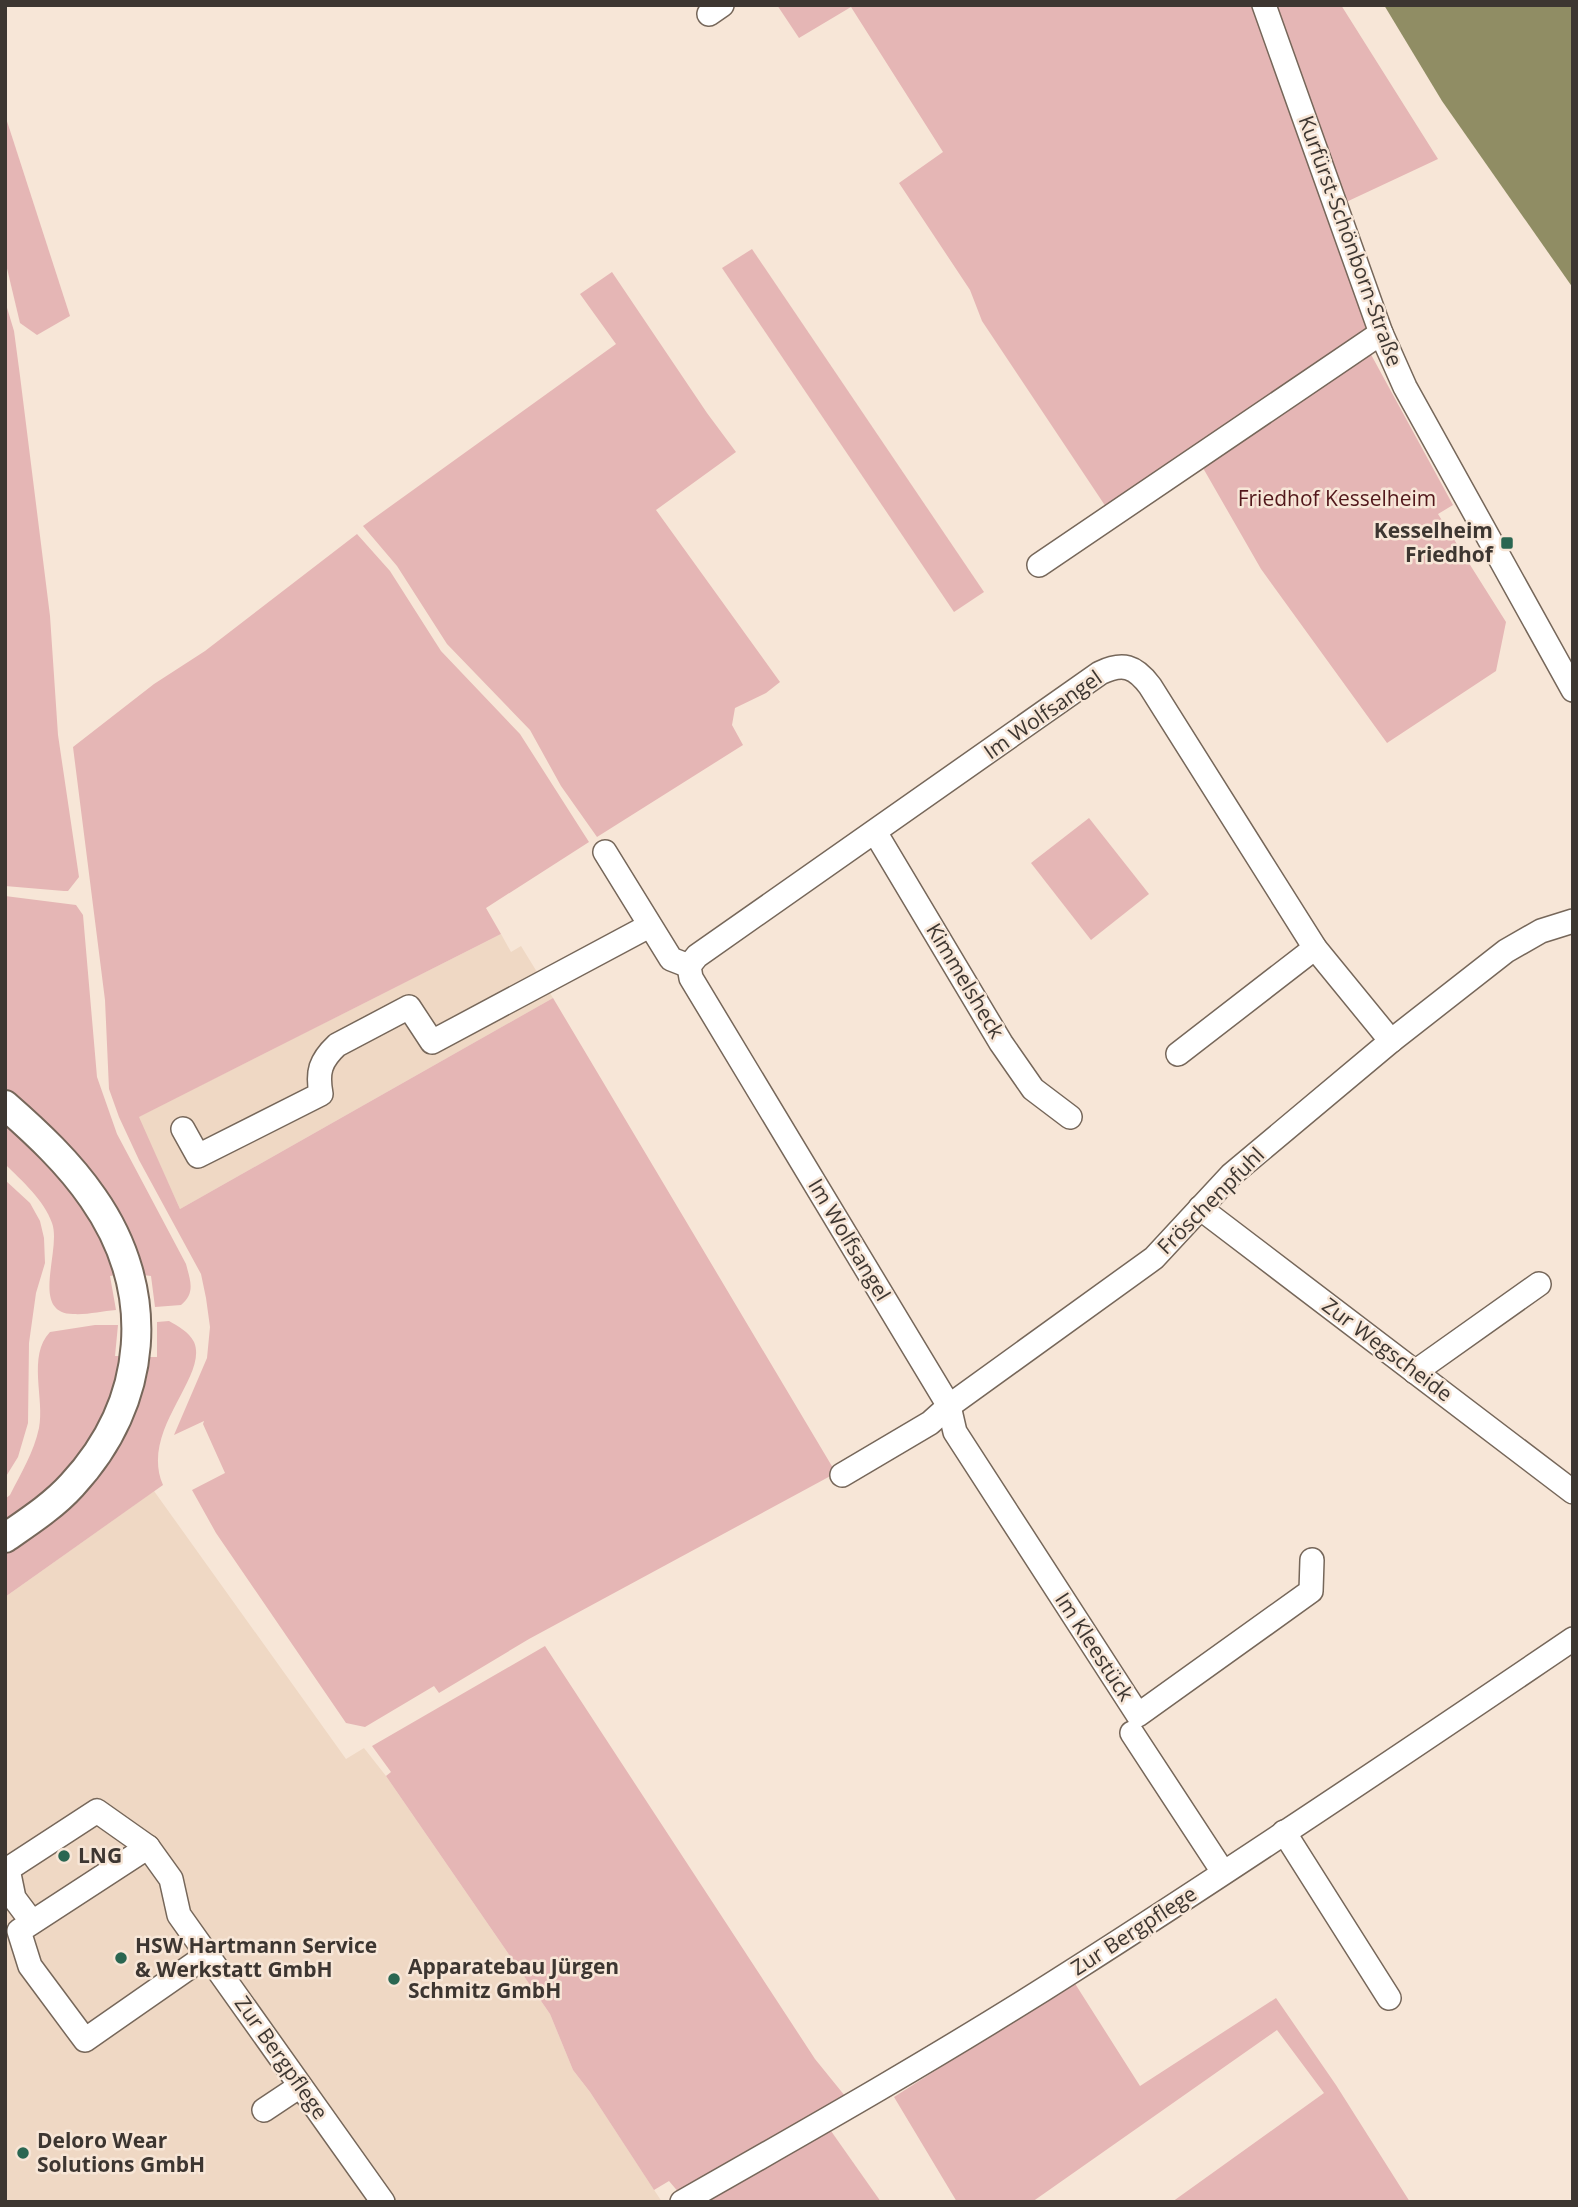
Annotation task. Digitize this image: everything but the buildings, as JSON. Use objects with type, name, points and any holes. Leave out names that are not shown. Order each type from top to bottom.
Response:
[{"type":"main road","points":[[5,1105],[70,1168],[113,1230],[131,1275],[135,1304],[136,1357],[128,1392],[114,1426],[94,1458],[71,1487],[5,1538]]},
{"type":"street","name":"Kurfürst-Schönborn-Straße","points":[[1264,5],[1381,333],[1405,387],[1573,690]]},
{"type":"street","points":[[1039,565],[1381,333]]},
{"type":"street","name":"Im Wolfsangel","points":[[949,1406],[691,978],[689,966],[696,956],[1100,673],[1113,667],[1127,667],[1140,673],[1150,686],[1315,948],[1391,1041]]},
{"type":"street","name":"Kimmelsheck","points":[[875,832],[1001,1043],[1033,1089],[1070,1117]]},
{"type":"street","name":"Im Wolfsangel","points":[[605,852],[671,959],[689,966]]},
{"type":"street","name":"Fröschenpfuhl","points":[[842,1475],[930,1423],[949,1406],[1154,1258],[1231,1175],[1391,1041],[1506,951],[1541,931],[1573,921]]},
{"type":"street","points":[[183,1129],[198,1156],[321,1094],[317,1074],[329,1052],[337,1045],[409,1007],[432,1042],[649,926]]},
{"type":"street","points":[[1178,1054],[1315,948]]},
{"type":"street","name":"Zur Wegscheide","points":[[1200,1208],[1573,1492]]},
{"type":"street","points":[[1415,1372],[1538,1284]]},
{"type":"street","name":"Im Kleestück","points":[[949,1406],[955,1432],[1138,1715],[1311,1591],[1312,1560]]},
{"type":"street","name":"Zur Bergpflege","points":[[682,2202],[830,2118],[1073,1971],[1573,1639]]},
{"type":"street","points":[[1132,1733],[1223,1872]]},
{"type":"street","points":[[33,1922],[14,1898],[8,1868],[97,1811],[148,1847],[33,1922],[19,1931],[30,1966],[85,2040],[207,1955]]},
{"type":"street","points":[[1284,1832],[1389,1998]]},
{"type":"street","name":"Zur Bergpflege","points":[[148,1847],[171,1879],[179,1915],[383,2202]]},
{"type":"street","points":[[264,2110],[300,2086]]},
{"type":"shaded area","points":[[1384,5],[1573,5],[1573,288],[1442,101]]},
{"type":"shaded area","points":[[501,934],[511,952],[521,946],[553,998],[180,1209],[138,1117]]},
{"type":"shaded area","points":[[154,1491],[346,1759],[364,1748],[386,1776],[550,2014],[573,2070],[662,2202],[5,2202],[5,1597]]},
{"type":"green space","points":[[777,5],[1251,5],[1269,47],[1372,332],[1108,510],[982,321],[970,290],[899,183],[943,152],[851,7],[799,38]]},
{"type":"green space","points":[[1274,5],[1341,5],[1438,159],[1344,203],[1306,89]]},
{"type":"green space","points":[[5,115],[70,316],[37,335],[20,323],[5,260]]},
{"type":"green space","points":[[752,249],[984,592],[954,612],[722,268]]},
{"type":"green space","points":[[612,272],[736,452],[656,510],[780,682],[766,693],[735,708],[732,725],[743,745],[597,837],[561,786],[530,730],[447,644],[397,566],[363,526],[616,344],[580,294]]},
{"type":"green space","points":[[5,301],[14,331],[20,376],[50,616],[58,735],[79,877],[68,891],[5,886]]},
{"type":"green space","name":"Friedhof Kesselheim","points":[[1368,349],[1453,505],[1438,514],[1506,622],[1496,671],[1387,743],[1261,569],[1199,461]]},
{"type":"green space","points":[[357,534],[390,571],[441,651],[520,734],[589,842],[486,908],[501,934],[139,1117],[180,1209],[553,998],[836,1473],[529,1639],[439,1693],[434,1686],[365,1727],[346,1723],[216,1533],[192,1490],[225,1473],[204,1421],[174,1435],[207,1358],[210,1327],[206,1298],[201,1274],[139,1160],[109,1089],[105,1000],[73,747],[154,684],[205,651]]},
{"type":"green space","points":[[1089,818],[1149,894],[1091,940],[1031,863]]},
{"type":"green space","points":[[5,896],[76,905],[83,915],[97,1077],[117,1134],[186,1264],[190,1291],[181,1305],[155,1307],[151,1276],[143,1275],[122,1220],[106,1195],[69,1149],[5,1087]]},
{"type":"green space","points":[[5,1121],[72,1189],[99,1231],[116,1275],[110,1276],[116,1310],[73,1314],[60,1311],[53,1303],[50,1292],[54,1235],[52,1223],[38,1199],[5,1164]]},
{"type":"green space","points":[[5,1180],[30,1203],[40,1221],[45,1263],[36,1293],[29,1343],[28,1423],[18,1457],[5,1478]]},
{"type":"green space","points":[[169,1321],[192,1338],[196,1356],[160,1444],[158,1464],[163,1485],[5,1597],[5,1555],[46,1527],[112,1458],[139,1402],[150,1357],[157,1357],[157,1322]]},
{"type":"green space","points":[[95,1325],[118,1325],[115,1356],[120,1356],[107,1407],[81,1452],[65,1472],[5,1524],[5,1499],[10,1495],[27,1462],[39,1428],[38,1365],[43,1342],[50,1332]]},
{"type":"green space","points":[[545,1646],[815,2059],[845,2096],[680,2194],[669,2181],[654,2190],[573,2070],[550,2014],[386,1776],[391,1772],[372,1746]]},
{"type":"green space","points":[[1074,1982],[1140,2086],[1276,1998],[1336,2085],[1410,2202],[1172,2202],[1324,2093],[1277,2030],[1032,2202],[957,2202],[894,2097]]},
{"type":"green space","points":[[831,2131],[881,2202],[706,2202]]},
{"type":"place","name":"Kesselheim Friedhof","points":[[1507,543]]},
{"type":"place","name":"LNG","points":[[64,1856]]},
{"type":"place","name":"HSW Hartmann Service & Werkstatt GmbH","points":[[121,1958]]},
{"type":"place","name":"Apparatebau Jürgen Schmitz GmbH","points":[[394,1979]]},
{"type":"place","name":"Deloro Wear Solutions GmbH","points":[[23,2153]]}]
